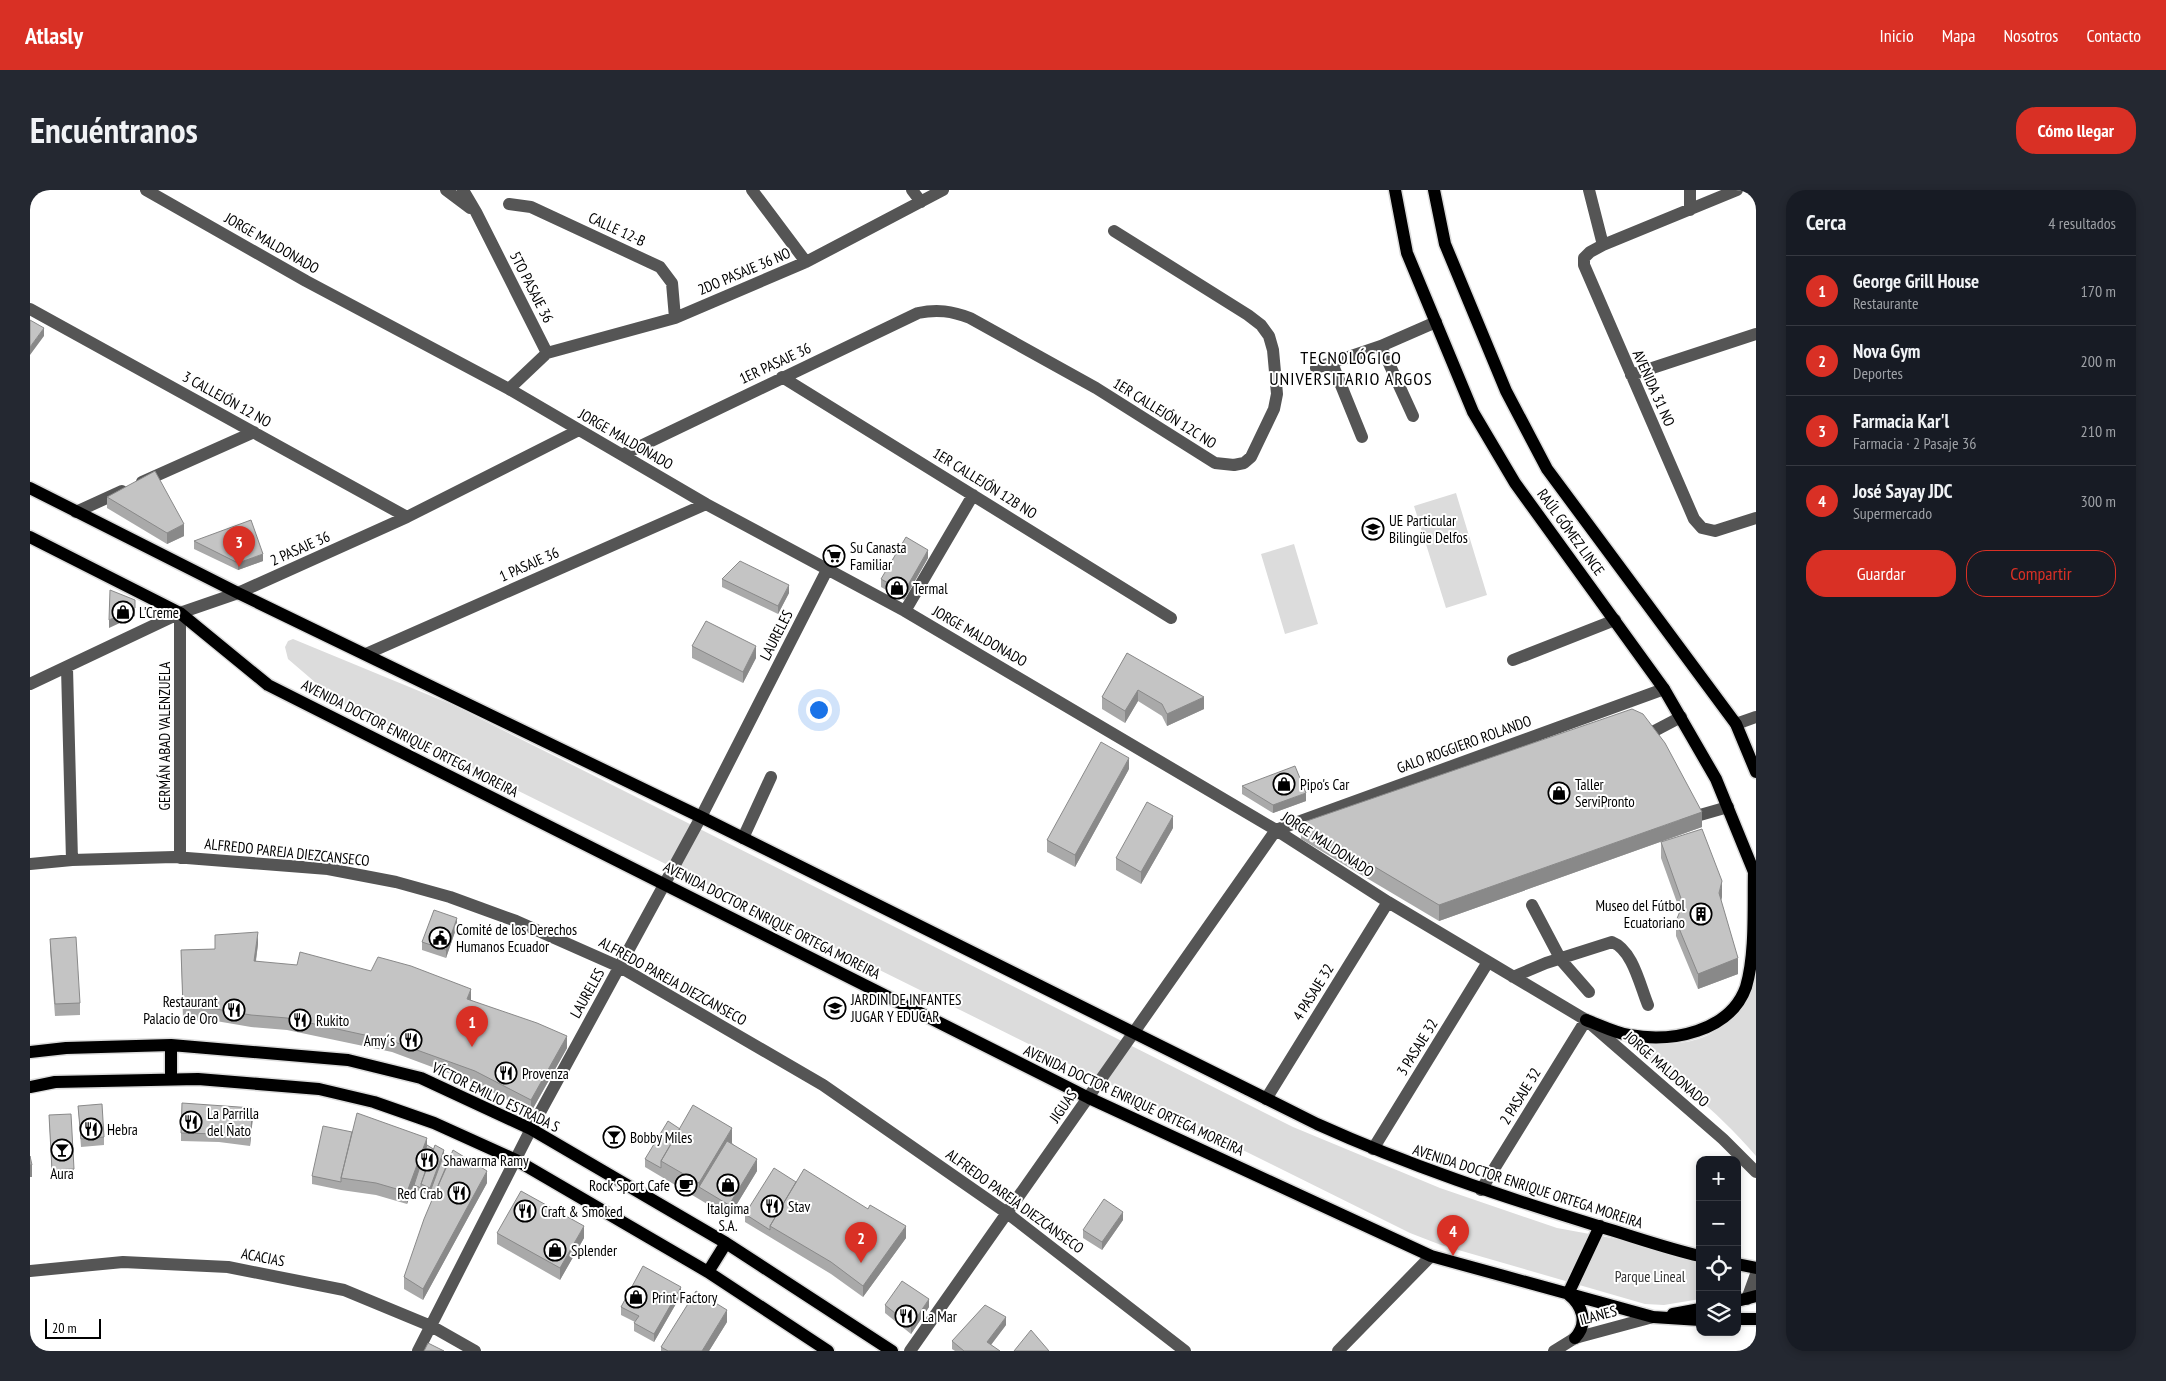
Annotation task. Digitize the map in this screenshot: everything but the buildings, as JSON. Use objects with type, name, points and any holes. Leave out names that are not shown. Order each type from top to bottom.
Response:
[{"type":"main road","name":"RAÚL GÓMEZ LINCE","points":[[1395,190],[1407,253],[1473,412],[1515,483],[1664,689],[1716,779],[1755,874]]},
{"type":"main road","name":"RAÚL GÓMEZ LINCE","points":[[1434,190],[1449,253],[1506,391],[1547,468],[1736,724],[1756,772]]},
{"type":"main road","name":"AVENIDA DOCTOR ENRIQUE ORTEGA MOREIRA","points":[[30,488],[238,593],[701,817],[1134,1032],[1266,1100],[1373,1149],[1481,1190],[1643,1241],[1696,1255]]},
{"type":"main road","name":"AVENIDA DOCTOR ENRIQUE ORTEGA MOREIRA","points":[[30,537],[180,614],[268,684],[1089,1098],[1431,1256],[1653,1317],[1696,1320]]},
{"type":"main road","points":[[1586,1020],[1628,1035],[1659,1038],[1689,1034],[1724,1016],[1738,1002],[1746,988],[1752,964],[1755,874]]},
{"type":"main road","points":[[171,1045],[171,1079]]},
{"type":"main road","name":"VÍCTOR EMILIO ESTRADA S","points":[[30,1052],[66,1048],[171,1045],[348,1060],[421,1078],[531,1129],[726,1242],[892,1351]]},
{"type":"main road","points":[[30,1086],[55,1082],[198,1079],[328,1091],[374,1102],[425,1120],[516,1160],[708,1272],[828,1351]]},
{"type":"main road","points":[[1575,1338],[1582,1327],[1582,1316],[1578,1304],[1568,1294],[1600,1226]]},
{"type":"main road","points":[[708,1272],[726,1242]]},
{"type":"main road","points":[[1741,1265],[1756,1268]]},
{"type":"main road","points":[[1653,1317],[1696,1310]]},
{"type":"main road","points":[[1741,1319],[1756,1319]]},
{"type":"street","name":"JORGE MALDONADO","points":[[146,190],[306,281],[509,389],[706,504],[905,611],[1276,830],[1388,902],[1586,1020],[1723,1139],[1756,1172]]},
{"type":"street","points":[[446,190],[476,212]]},
{"type":"street","name":"5TO PASAJE 36","points":[[463,190],[476,212],[546,353]]},
{"type":"street","points":[[752,190],[806,262]]},
{"type":"street","points":[[912,190],[921,202]]},
{"type":"street","name":"2DO PASAJE 36 NO","points":[[546,353],[676,318],[806,262],[942,190]]},
{"type":"street","points":[[1589,190],[1603,245],[1737,190]]},
{"type":"street","points":[[1690,190],[1690,210]]},
{"type":"street","name":"CALLE 12-B","points":[[509,204],[530,207],[660,267],[672,283],[676,318]]},
{"type":"street","name":"1ER CALLEJÓN 12C NO","points":[[944,310],[970,318],[1096,388],[1215,463],[1234,465],[1244,463],[1252,457],[1274,409],[1277,377],[1274,350],[1269,336],[1261,324],[1114,231]]},
{"type":"street","name":"AVENIDA 31 NO","points":[[1603,245],[1584,258],[1584,265],[1694,519],[1702,528],[1715,531],[1756,518]]},
{"type":"street","name":"3 CALLEJÓN 12 NO","points":[[30,309],[407,518]]},
{"type":"street","name":"1ER PASAJE 36","points":[[622,454],[918,313],[944,310]]},
{"type":"street","points":[[1316,368],[1381,346],[1436,322]]},
{"type":"street","points":[[1631,375],[1756,334]]},
{"type":"street","points":[[1381,346],[1413,416]]},
{"type":"street","points":[[509,389],[546,353]]},
{"type":"street","points":[[1332,363],[1362,437]]},
{"type":"street","name":"1ER CALLEJÓN 12B NO","points":[[782,377],[1171,618]]},
{"type":"street","name":"2 PASAJE 36","points":[[30,684],[180,614],[238,593],[407,518],[579,430]]},
{"type":"street","points":[[76,512],[254,432]]},
{"type":"street","points":[[905,611],[973,495]]},
{"type":"street","name":"1 PASAJE 36","points":[[366,654],[706,504]]},
{"type":"street","name":"LAURELES","points":[[418,1351],[531,1129],[701,817],[827,570]]},
{"type":"street","name":"GERMÁN ABAD VALENZUELA","points":[[180,614],[180,858]]},
{"type":"street","points":[[1513,660],[1615,620]]},
{"type":"street","points":[[67,668],[72,860]]},
{"type":"street","name":"GALO ROGGIERO ROLANDO","points":[[1276,830],[1664,689]]},
{"type":"street","points":[[1736,724],[1756,716]]},
{"type":"street","points":[[1632,742],[1681,717]]},
{"type":"street","points":[[1577,720],[1582,735]]},
{"type":"street","points":[[743,838],[771,777]]},
{"type":"street","points":[[1674,823],[1728,807]]},
{"type":"street","name":"JIGUAS","points":[[910,1351],[1276,830]]},
{"type":"street","name":"ALFREDO PAREJA DIEZCANSECO","points":[[30,864],[72,860],[180,858],[328,869],[396,882],[450,897],[516,920],[620,967],[823,1085],[1007,1213],[1185,1351]]},
{"type":"street","name":"4 PASAJE 32","points":[[1266,1100],[1388,902]]},
{"type":"street","points":[[1532,905],[1561,960],[1589,992]]},
{"type":"street","points":[[1513,977],[1546,963],[1561,960],[1612,942],[1622,946],[1648,1005]]},
{"type":"street","name":"3 PASAJE 32","points":[[1373,1149],[1488,962]]},
{"type":"street","name":"2 PASAJE 32","points":[[1481,1190],[1586,1020]]},
{"type":"street","points":[[1338,1351],[1431,1256]]},
{"type":"street","name":"ACACIAS","points":[[30,1271],[123,1262],[228,1267],[344,1290],[430,1326],[475,1351]]},
{"type":"street","points":[[1747,1299],[1756,1274]]},
{"type":"street","name":"ILANES","points":[[1554,1351],[1575,1338],[1653,1317]]},
{"type":"green space","points":[[1456,493],[1487,595],[1446,608],[1414,506]]},
{"type":"green space","points":[[1294,544],[1318,624],[1285,634],[1261,554]]},
{"type":"green space","name":"Parque Lineal","points":[[293,639],[453,705],[1293,1127],[1440,1188],[1557,1228],[1617,1239],[1696,1260],[1696,1300],[1664,1305],[1645,1304],[1441,1245],[1410,1233],[337,701],[288,659],[285,647],[288,641]]},
{"type":"green space","points":[[1756,974],[1756,1156],[1709,1107],[1621,1039],[1666,1044],[1686,1042],[1704,1037],[1720,1028],[1734,1015],[1746,997]]},
{"type":"place","name":"UE Particular Bilingüe Delfos","points":[[1373,529]]},
{"type":"place","name":"Su Canasta Familiar","points":[[834,556]]},
{"type":"place","name":"Farmacia Kar'l","points":[[239,567]]},
{"type":"place","name":"Termal","points":[[897,588]]},
{"type":"place","name":"L'Creme","points":[[123,612]]},
{"type":"place","name":"Pipo's Car","points":[[1284,784]]},
{"type":"place","name":"Taller ServiPronto","points":[[1559,793]]},
{"type":"place","name":"Museo del Fútbol Ecuatoriano","points":[[1701,914]]},
{"type":"place","name":"Comité de los Derechos Humanos Ecuador","points":[[440,938]]},
{"type":"place","name":"JARDIN DE INFANTES JUGAR Y EDUCAR","points":[[835,1008]]},
{"type":"place","name":"Restaurant Palacio de Oro","points":[[234,1010]]},
{"type":"place","name":"Rukito","points":[[300,1020]]},
{"type":"place","name":"Amy´s","points":[[411,1040]]},
{"type":"place","name":"George Grill House","points":[[472,1047]]},
{"type":"place","name":"Provenza","points":[[506,1073]]},
{"type":"place","name":"La Parrilla del Ñato","points":[[191,1122]]},
{"type":"place","name":"Hebra","points":[[91,1129]]},
{"type":"place","name":"Bobby Miles","points":[[614,1137]]},
{"type":"place","name":"Aura","points":[[62,1150]]},
{"type":"place","name":"Shawarma Ramy","points":[[427,1160]]},
{"type":"place","name":"Rock Sport Cafe","points":[[686,1185]]},
{"type":"place","name":"Italgima S.A.","points":[[728,1185]]},
{"type":"place","name":"Red Crab","points":[[459,1193]]},
{"type":"place","name":"Stav","points":[[772,1206]]},
{"type":"place","name":"Craft & Smoked","points":[[525,1211]]},
{"type":"place","name":"Splender","points":[[555,1250]]},
{"type":"place","name":"José Sayay JDC","points":[[1453,1256]]},
{"type":"place","name":"Nova Gym","points":[[861,1263]]},
{"type":"place","name":"Print Factory","points":[[636,1297]]},
{"type":"place","name":"La Mar","points":[[906,1316]]},
{"type":"district","name":"TECNOLÓGICO UNIVERSITARIO ARGOS","points":[[1351,367]]}]
